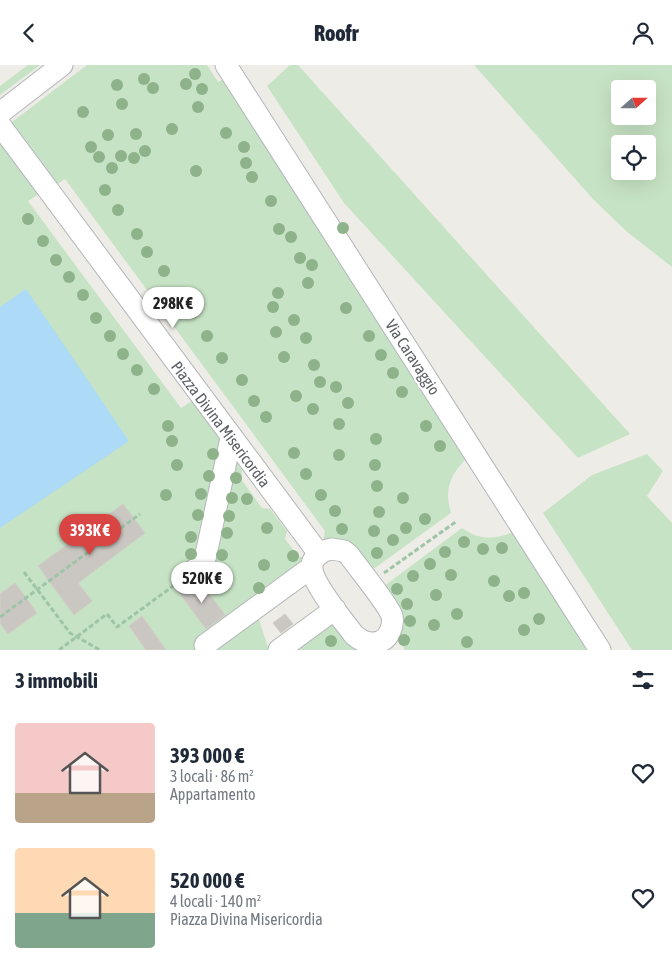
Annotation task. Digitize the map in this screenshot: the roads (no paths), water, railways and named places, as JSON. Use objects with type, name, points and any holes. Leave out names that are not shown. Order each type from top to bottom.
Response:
[{"type":"street","points":[[0,113],[62,65]]},
{"type":"street","name":"Via Caravaggio","points":[[226,65],[600,650]]},
{"type":"street","name":"Piazza Divina Misericordia","points":[[0,125],[231,438],[315,561],[316,581],[354,635],[360,640],[369,643],[380,642],[390,644],[392,617],[349,555],[344,551],[331,549],[315,561]]},
{"type":"street","points":[[193,571],[205,559],[231,438]]},
{"type":"street","points":[[205,645],[305,572],[315,561]]},
{"type":"street","points":[[280,650],[336,609]]},
{"type":"water","points":[[26,289],[129,441],[0,528],[0,307]]}]
